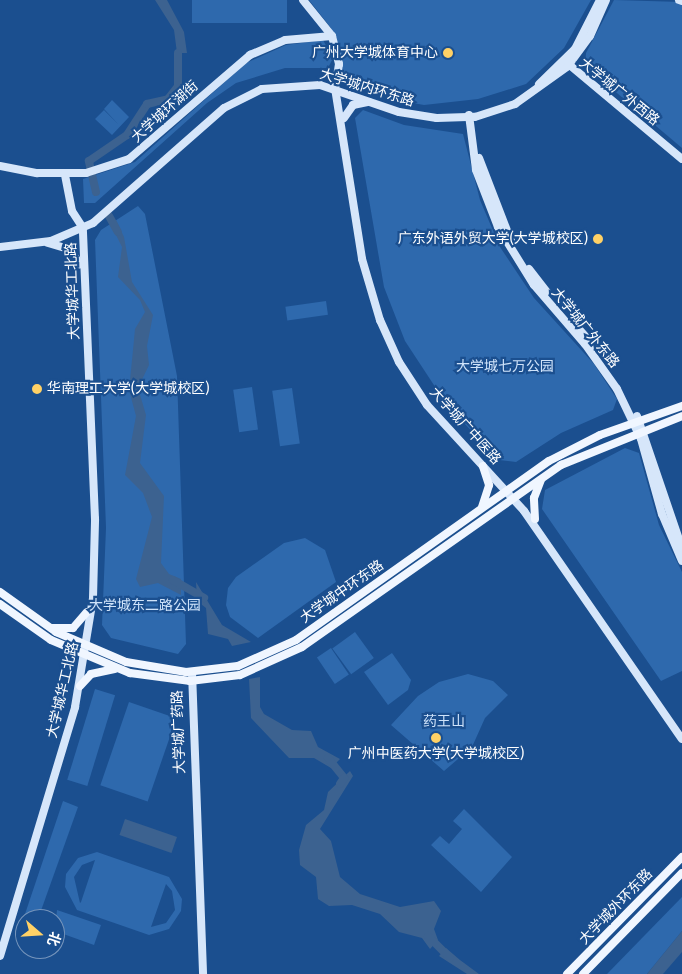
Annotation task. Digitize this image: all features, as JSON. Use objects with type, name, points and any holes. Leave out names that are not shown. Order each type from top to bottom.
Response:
[{"type":"main road","points":[[303,0],[331,34]]},
{"type":"main road","name":"大学城内环东路","points":[[568,63],[600,0]]},
{"type":"main road","name":"大学城内环东路","points":[[338,87],[373,103],[419,116],[471,115],[529,97],[568,63],[606,0]]},
{"type":"main road","name":"大学城广中医路","points":[[331,34],[339,60],[338,87],[362,259],[380,320],[422,398],[483,466],[508,489]]},
{"type":"main road","name":"大学城环湖街","points":[[0,166],[64,174],[95,172],[137,154],[255,52],[290,38],[331,34]]},
{"type":"main road","name":"大学城广外西路","points":[[568,63],[682,153]]},
{"type":"main road","name":"大学城广外西路","points":[[568,63],[682,159]]},
{"type":"main road","name":"大学城内环东路","points":[[0,247],[44,243],[81,228],[113,202],[214,111],[241,92],[286,79],[338,87],[410,110],[471,115]]},
{"type":"main road","name":"大学城广中医路","points":[[338,87],[365,252],[387,327],[425,395],[515,497],[536,518],[682,730]]},
{"type":"main road","points":[[344,118],[353,105],[373,103]]},
{"type":"main road","name":"大学城广外东路","points":[[471,115],[483,173],[509,238],[541,285],[597,350],[637,421],[682,548]]},
{"type":"main road","points":[[64,174],[81,228]]},
{"type":"main road","name":"大学城内环东路","points":[[0,242],[42,238],[81,228]]},
{"type":"main road","name":"大学城华工北路","points":[[81,228],[80,264],[91,519],[85,646]]},
{"type":"main road","name":"大学城华工北路","points":[[0,943],[85,646],[96,534],[81,228]]},
{"type":"main road","points":[[44,243],[65,246],[80,264]]},
{"type":"main road","name":"大学城中环东路","points":[[0,592],[45,626],[85,646],[140,666],[192,672],[238,666],[289,644],[508,489],[568,450],[637,421],[682,406]]},
{"type":"main road","name":"大学城中环东路","points":[[0,604],[31,628],[83,655],[119,669],[192,681],[246,673],[302,647],[515,497],[581,454],[682,416]]},
{"type":"main road","name":"大学城广外东路","points":[[641,430],[662,514],[682,561]]},
{"type":"main road","points":[[480,510],[489,489],[483,466]]},
{"type":"main road","points":[[536,518],[534,498],[544,477]]},
{"type":"main road","name":"大学城广中医路","points":[[515,497],[682,739]]},
{"type":"main road","points":[[45,626],[73,628],[87,612]]},
{"type":"main road","name":"大学城华工北路","points":[[0,956],[80,686],[83,655]]},
{"type":"main road","points":[[80,686],[96,672],[119,669]]},
{"type":"main road","name":"大学城广药路","points":[[192,672],[198,974]]},
{"type":"main road","name":"大学城广药路","points":[[192,681],[203,974]]},
{"type":"main road","name":"大学城外环东路","points":[[567,974],[682,857]]},
{"type":"main road","name":"大学城外环东路","points":[[583,974],[682,873]]},
{"type":"green space","points":[[192,0],[287,0],[287,23],[192,23]]},
{"type":"green space","name":"广州大学城体育中心","points":[[309,0],[591,0],[564,48],[526,84],[478,99],[424,105],[390,99],[340,77],[331,28]]},
{"type":"green space","points":[[614,0],[682,2],[682,148],[585,66],[586,53]]},
{"type":"green space","points":[[323,40],[333,58],[328,68],[285,68],[236,83],[207,103],[95,203],[84,203],[83,179],[135,162],[246,63],[286,45]]},
{"type":"green space","points":[[112,100],[129,117],[112,135],[95,119],[104,110],[118,124],[104,109]]},
{"type":"green space","name":"大学城七万公园","points":[[363,110],[404,125],[463,134],[480,200],[500,247],[534,298],[594,364],[617,399],[613,410],[561,433],[516,462],[499,460],[447,405],[405,341],[384,287],[355,118]]},
{"type":"green space","name":"大学城东二路公园","points":[[138,206],[145,214],[177,376],[186,644],[178,654],[111,638],[102,625],[106,528],[95,240],[101,230]]},
{"type":"green space","points":[[326,301],[328,315],[287,321],[285,307]]},
{"type":"green space","points":[[252,387],[258,430],[239,432],[233,390]]},
{"type":"green space","points":[[292,388],[300,443],[280,446],[272,391]]},
{"type":"green space","points":[[625,448],[639,453],[659,525],[682,572],[682,671],[661,681],[542,509],[545,490]]},
{"type":"green space","points":[[305,538],[325,550],[336,582],[258,638],[230,617],[226,605],[228,588],[236,577],[284,543]]},
{"type":"green space","points":[[355,632],[374,658],[351,674],[332,648]]},
{"type":"green space","points":[[331,648],[349,675],[335,684],[317,658]]},
{"type":"green space","points":[[392,653],[411,680],[408,690],[388,705],[364,672]]},
{"type":"green space","name":"药王山","points":[[468,674],[493,681],[508,695],[485,718],[472,747],[444,771],[391,725],[418,696],[439,682]]},
{"type":"green space","points":[[95,689],[115,695],[87,786],[67,780]]},
{"type":"green space","points":[[129,702],[176,718],[148,801],[100,785]]},
{"type":"green space","points":[[63,801],[78,807],[42,909],[27,909]]},
{"type":"green space","points":[[464,809],[512,857],[481,892],[431,845],[440,836],[449,844],[462,829],[453,821]]},
{"type":"green space","points":[[97,852],[169,877],[182,899],[181,911],[169,929],[149,935],[77,910],[65,887],[66,874],[78,858]],"holes":[[[95,860],[81,902],[80,903],[74,877],[82,865]],[[166,884],[172,891],[175,910],[166,923],[151,927]]]},
{"type":"green space","points":[[682,897],[682,931],[647,974],[607,974]]},
{"type":"green space","points":[[65,913],[101,925],[94,945],[65,935]]},
{"type":"shaded area","points":[[155,0],[167,0],[184,32],[187,53],[177,53],[174,30]]},
{"type":"shaded area","points":[[116,220],[124,237],[132,282],[153,315],[147,346],[149,365],[138,388],[146,415],[140,463],[164,496],[161,563],[169,574],[181,579],[181,595],[158,583],[140,587],[136,579],[152,517],[143,493],[125,475],[136,416],[129,390],[135,329],[145,312],[140,300],[118,277],[122,247],[111,225]]},
{"type":"shaded area","points":[[196,582],[222,625],[251,642],[232,646],[228,639],[208,634],[206,608],[197,601]]},
{"type":"shaded area","points":[[260,677],[260,707],[264,714],[292,730],[311,731],[318,747],[340,759],[331,768],[314,758],[289,758],[251,718],[249,679]]},
{"type":"shaded area","points":[[350,771],[353,776],[320,829],[331,841],[340,877],[360,894],[400,907],[434,901],[441,911],[434,929],[438,940],[430,949],[422,938],[399,932],[380,914],[352,905],[329,906],[318,899],[316,877],[300,865],[299,850],[306,825],[324,810],[328,792]]},
{"type":"shaded area","points":[[125,819],[177,837],[171,853],[119,835]]},
{"type":"shaded area","points":[[682,931],[682,952],[663,974],[647,974]]},
{"type":"shaded area","points":[[446,948],[479,974],[467,974],[439,956]]},
{"type":"waterway","points":[[96,192],[89,161],[127,135],[147,104],[168,99],[178,86],[178,53]]},
{"type":"waterway","points":[[109,216],[118,232]]},
{"type":"waterway","points":[[173,580],[204,598]]},
{"type":"waterway","points":[[328,758],[344,778],[340,784]]},
{"type":"waterway","points":[[428,936],[450,958]]},
{"type":"place","name":"广州大学城体育中心","points":[[448,53]]},
{"type":"place","name":"广东外语外贸大学(大学城校区)","points":[[598,239]]},
{"type":"place","name":"华南理工大学(大学城校区)","points":[[37,389]]},
{"type":"place","name":"广州中医药大学(大学城校区)","points":[[436,738]]}]
